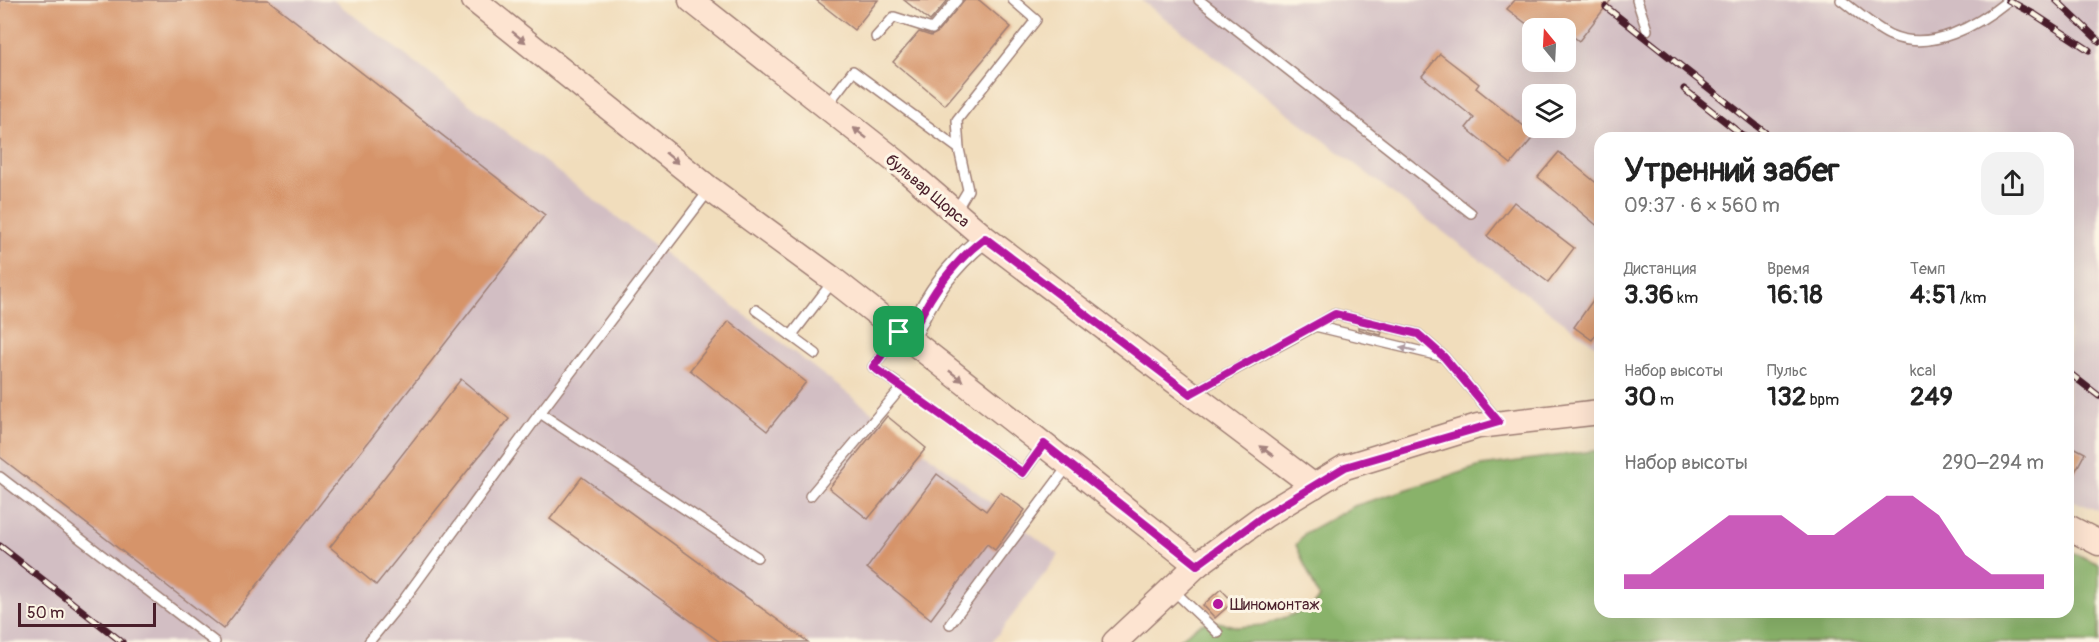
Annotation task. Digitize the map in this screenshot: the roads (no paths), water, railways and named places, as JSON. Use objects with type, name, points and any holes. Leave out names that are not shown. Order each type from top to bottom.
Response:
[{"type":"street","points":[[474,0],[710,189],[834,280],[1197,565]]},
{"type":"street","name":"бульвар Щорса","points":[[691,0],[985,238],[1314,486]]},
{"type":"street","points":[[905,336],[961,257],[985,238]]},
{"type":"street","points":[[1115,642],[1197,565],[1264,516],[1345,467],[1499,422],[1594,413]]},
{"type":"street","points":[[2074,530],[2099,543]]},
{"type":"lane","points":[[876,37],[894,17],[932,29],[957,0]]},
{"type":"lane","points":[[955,212],[968,190],[959,149],[957,120],[959,115],[1036,20],[1012,0]]},
{"type":"lane","points":[[1198,0],[1471,213]]},
{"type":"lane","points":[[1637,0],[1647,30]]},
{"type":"lane","points":[[1841,0],[1879,28],[1907,40],[1940,38],[1987,17],[2009,0]]},
{"type":"lane","points":[[826,107],[853,71],[959,149]]},
{"type":"lane","points":[[369,642],[405,598],[540,413],[710,189]]},
{"type":"lane","points":[[791,336],[834,280]]},
{"type":"lane","points":[[756,310],[816,354]]},
{"type":"lane","points":[[1190,394],[1335,314],[1418,334],[1444,357],[1499,422]]},
{"type":"lane","points":[[1315,326],[1444,357]]},
{"type":"lane","points":[[810,496],[902,387],[873,367],[905,336]]},
{"type":"lane","points":[[540,413],[757,557]]},
{"type":"lane","points":[[988,448],[1023,473],[1044,444]]},
{"type":"lane","points":[[950,624],[1070,464]]},
{"type":"lane","points":[[0,477],[215,642]]},
{"type":"lane","points":[[1171,588],[1218,633]]},
{"type":"railway","points":[[2008,0],[2089,50]]},
{"type":"railway","points":[[2056,0],[2099,41]]},
{"type":"railway","points":[[1606,7],[1764,132]]},
{"type":"railway","points":[[1684,89],[1738,132]]},
{"type":"railway","points":[[2074,377],[2099,396]]},
{"type":"railway","points":[[0,546],[122,642]]},
{"type":"place","name":"Шиномонтаж","points":[[1218,604]]}]
